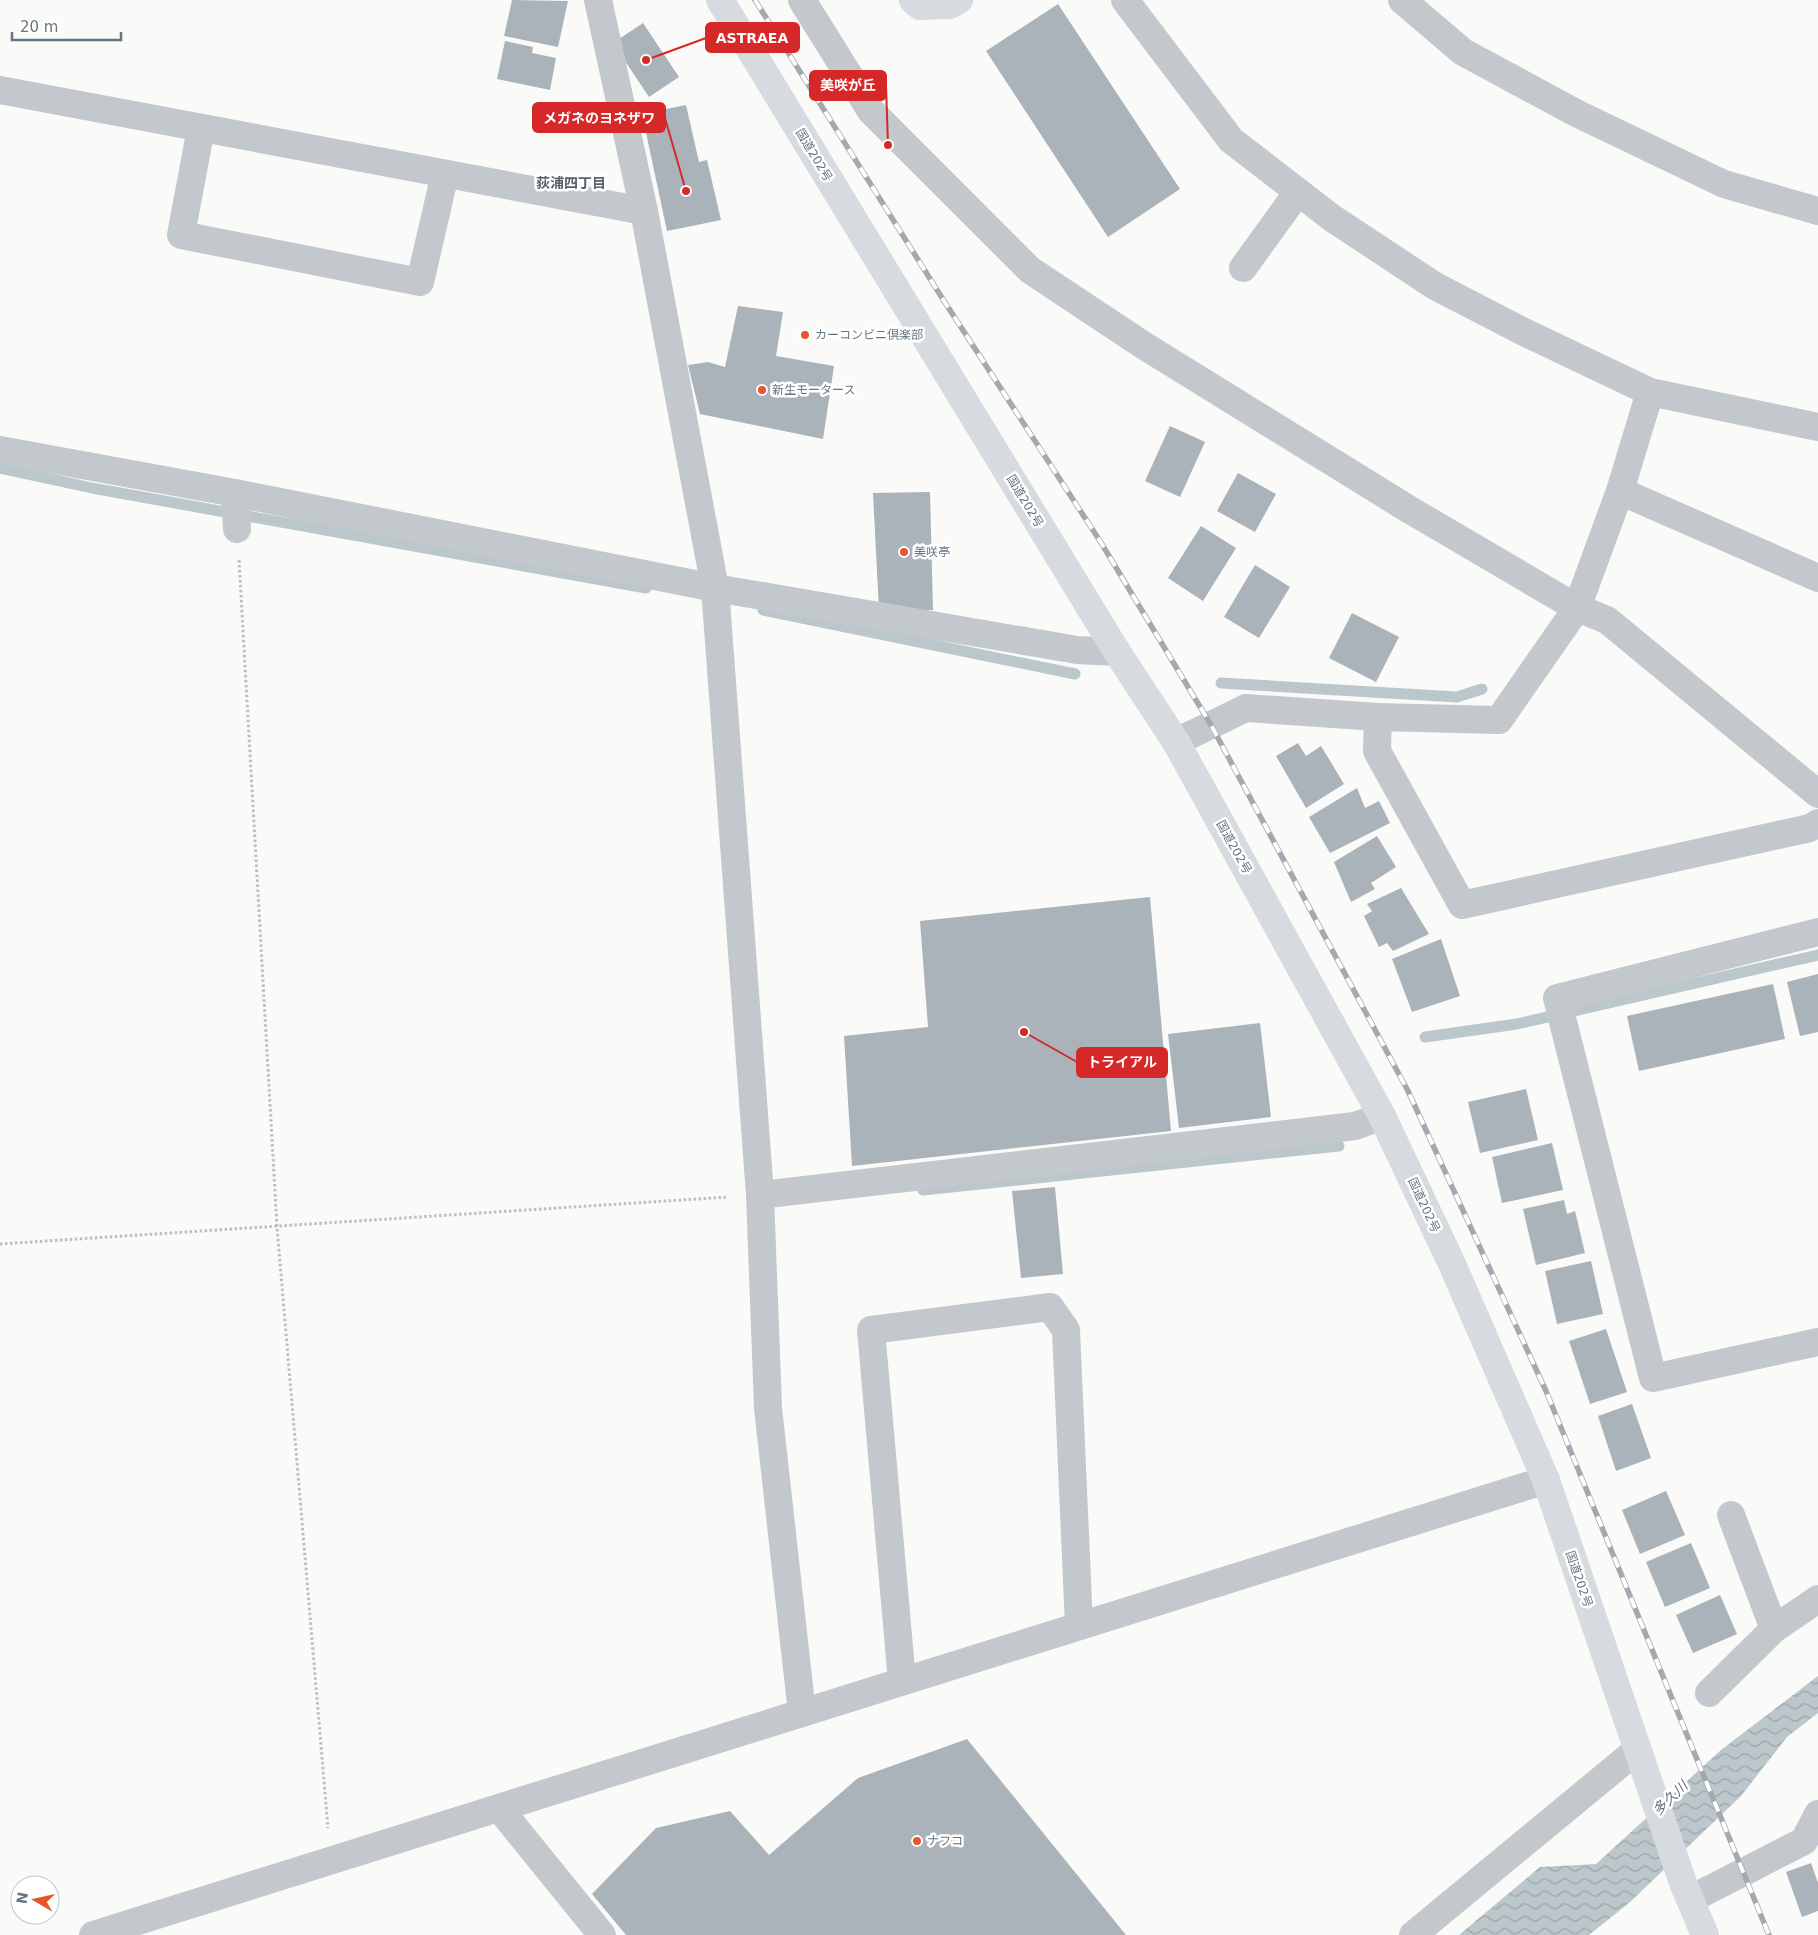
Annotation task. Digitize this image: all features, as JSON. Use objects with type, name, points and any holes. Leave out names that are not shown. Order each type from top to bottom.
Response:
[{"type":"main road","name":"国道202号","points":[[720,0],[1117,652],[1176,742],[1382,1116],[1452,1264],[1546,1480],[1637,1750],[1687,1891]]},
{"type":"main road","points":[[913,0],[920,6],[950,5],[959,0]]},
{"type":"main road","points":[[1687,1891],[1706,1935]]},
{"type":"street","points":[[598,0],[644,211],[716,601],[760,1195],[768,1408],[802,1712]]},
{"type":"street","points":[[802,0],[871,111],[1030,270],[1410,510],[1577,608],[1607,620],[1818,794]]},
{"type":"street","points":[[1125,0],[1232,140],[1332,218],[1435,286],[1526,333],[1650,392],[1818,427]]},
{"type":"street","points":[[1402,0],[1463,52],[1576,112],[1724,184],[1818,211]]},
{"type":"street","points":[[0,90],[644,211]]},
{"type":"street","points":[[202,128],[181,235],[420,282],[445,174]]},
{"type":"street","points":[[1243,268],[1298,192]]},
{"type":"street","points":[[1176,742],[1246,708],[1378,717],[1499,720],[1577,608],[1620,491],[1650,392]]},
{"type":"street","points":[[0,450],[235,493],[716,601],[1077,650],[1117,652]]},
{"type":"street","points":[[1620,491],[1818,578]]},
{"type":"street","points":[[235,493],[237,529]]},
{"type":"street","points":[[1378,717],[1377,751],[1462,905],[1810,828],[1818,823]]},
{"type":"street","points":[[1818,932],[1557,998],[1653,1378],[1818,1342]]},
{"type":"street","points":[[760,1195],[1355,1126],[1382,1116]]},
{"type":"street","points":[[902,1682],[872,1330],[1050,1307],[1066,1330],[1080,1626]]},
{"type":"street","points":[[93,1935],[1546,1480]]},
{"type":"street","points":[[1731,1515],[1774,1629]]},
{"type":"street","points":[[1709,1693],[1774,1629],[1818,1598]]},
{"type":"street","points":[[1413,1935],[1637,1750]]},
{"type":"street","points":[[499,1808],[602,1935]]},
{"type":"street","points":[[1687,1891],[1804,1841],[1818,1814]]},
{"type":"path","points":[[237,529],[277,1227],[330,1860]]},
{"type":"path","points":[[0,1244],[760,1195]]},
{"type":"water","name":"多久川","points":[[1818,1676],[1818,1713],[1787,1737],[1741,1796],[1629,1903],[1589,1935],[1459,1935],[1540,1867],[1596,1864],[1721,1750]]},
{"type":"building","points":[[512,0],[568,1],[558,47],[504,36]]},
{"type":"building","points":[[1058,4],[1180,189],[1108,237],[986,51]]},
{"type":"building","points":[[643,23],[679,77],[649,97],[613,43]]},
{"type":"building","points":[[505,41],[533,47],[532,53],[556,58],[550,90],[497,79]]},
{"type":"building","points":[[686,105],[699,162],[707,160],[721,220],[667,231],[642,114]]},
{"type":"building","name":"新生モータース","points":[[738,306],[783,312],[776,356],[834,366],[823,439],[700,414],[688,365],[708,362],[725,367]]},
{"type":"building","points":[[1170,426],[1205,442],[1180,497],[1145,481]]},
{"type":"building","points":[[1238,473],[1276,494],[1255,532],[1217,511]]},
{"type":"building","name":"美咲亭","points":[[930,492],[933,610],[879,611],[873,493]]},
{"type":"building","points":[[1201,526],[1236,548],[1203,601],[1168,578]]},
{"type":"building","points":[[1255,565],[1290,587],[1259,638],[1224,617]]},
{"type":"building","points":[[1352,613],[1399,637],[1376,682],[1329,658]]},
{"type":"building","points":[[1298,743],[1306,756],[1321,746],[1344,784],[1306,808],[1276,756]]},
{"type":"building","points":[[1357,788],[1365,808],[1379,801],[1390,823],[1330,853],[1309,817]]},
{"type":"building","points":[[1377,836],[1396,867],[1371,883],[1375,889],[1351,902],[1334,862]]},
{"type":"building","points":[[1401,888],[1429,934],[1393,951],[1387,943],[1379,947],[1364,916],[1372,911],[1367,904]]},
{"type":"building","points":[[1150,897],[1171,1131],[852,1166],[844,1036],[928,1027],[920,921]]},
{"type":"building","points":[[1441,939],[1460,996],[1412,1012],[1392,959]]},
{"type":"building","points":[[1818,974],[1818,1032],[1800,1036],[1787,982]]},
{"type":"building","points":[[1773,984],[1785,1039],[1639,1071],[1627,1016]]},
{"type":"building","points":[[1260,1023],[1271,1117],[1179,1128],[1168,1034]]},
{"type":"building","points":[[1526,1089],[1538,1140],[1480,1153],[1468,1102]]},
{"type":"building","points":[[1552,1143],[1563,1190],[1502,1203],[1492,1157]]},
{"type":"building","points":[[1055,1187],[1063,1274],[1021,1278],[1012,1191]]},
{"type":"building","points":[[1564,1200],[1567,1214],[1575,1211],[1585,1253],[1536,1265],[1523,1209]]},
{"type":"building","points":[[1591,1261],[1603,1314],[1557,1324],[1545,1271]]},
{"type":"building","points":[[1606,1329],[1627,1392],[1590,1404],[1569,1341]]},
{"type":"building","points":[[1632,1404],[1651,1458],[1616,1471],[1598,1416]]},
{"type":"building","points":[[1666,1491],[1685,1535],[1640,1554],[1622,1510]]},
{"type":"building","points":[[1691,1543],[1710,1588],[1665,1607],[1646,1562]]},
{"type":"building","points":[[1720,1595],[1737,1634],[1693,1653],[1676,1615]]},
{"type":"building","name":"ナフコ","points":[[967,1739],[1126,1935],[626,1935],[592,1894],[656,1828],[730,1811],[769,1855],[858,1778]]},
{"type":"building","points":[[1811,1863],[1818,1883],[1818,1911],[1802,1917],[1786,1872]]},
{"type":"waterway","points":[[0,468],[92,488],[646,588]]},
{"type":"waterway","points":[[763,610],[1075,674]]},
{"type":"waterway","points":[[1221,683],[1457,697],[1482,689]]},
{"type":"waterway","points":[[1425,1037],[1517,1024],[1818,955]]},
{"type":"waterway","points":[[923,1190],[1339,1146]]},
{"type":"railway","points":[[755,0],[944,301],[1100,541],[1211,725],[1408,1091],[1546,1391],[1769,1935]]},
{"type":"place","name":"ASTRAEA","points":[[646,60]]},
{"type":"place","name":"美咲が丘","points":[[888,145]]},
{"type":"place","name":"メガネのヨネザワ","points":[[686,191]]},
{"type":"place","name":"カーコンビニ倶楽部","points":[[805,335]]},
{"type":"place","name":"新生モータース","points":[[762,390]]},
{"type":"place","name":"美咲亭","points":[[904,552]]},
{"type":"place","name":"トライアル","points":[[1024,1032]]},
{"type":"place","name":"ナフコ","points":[[917,1841]]},
{"type":"district","name":"荻浦四丁目","points":[[571,183]]}]
